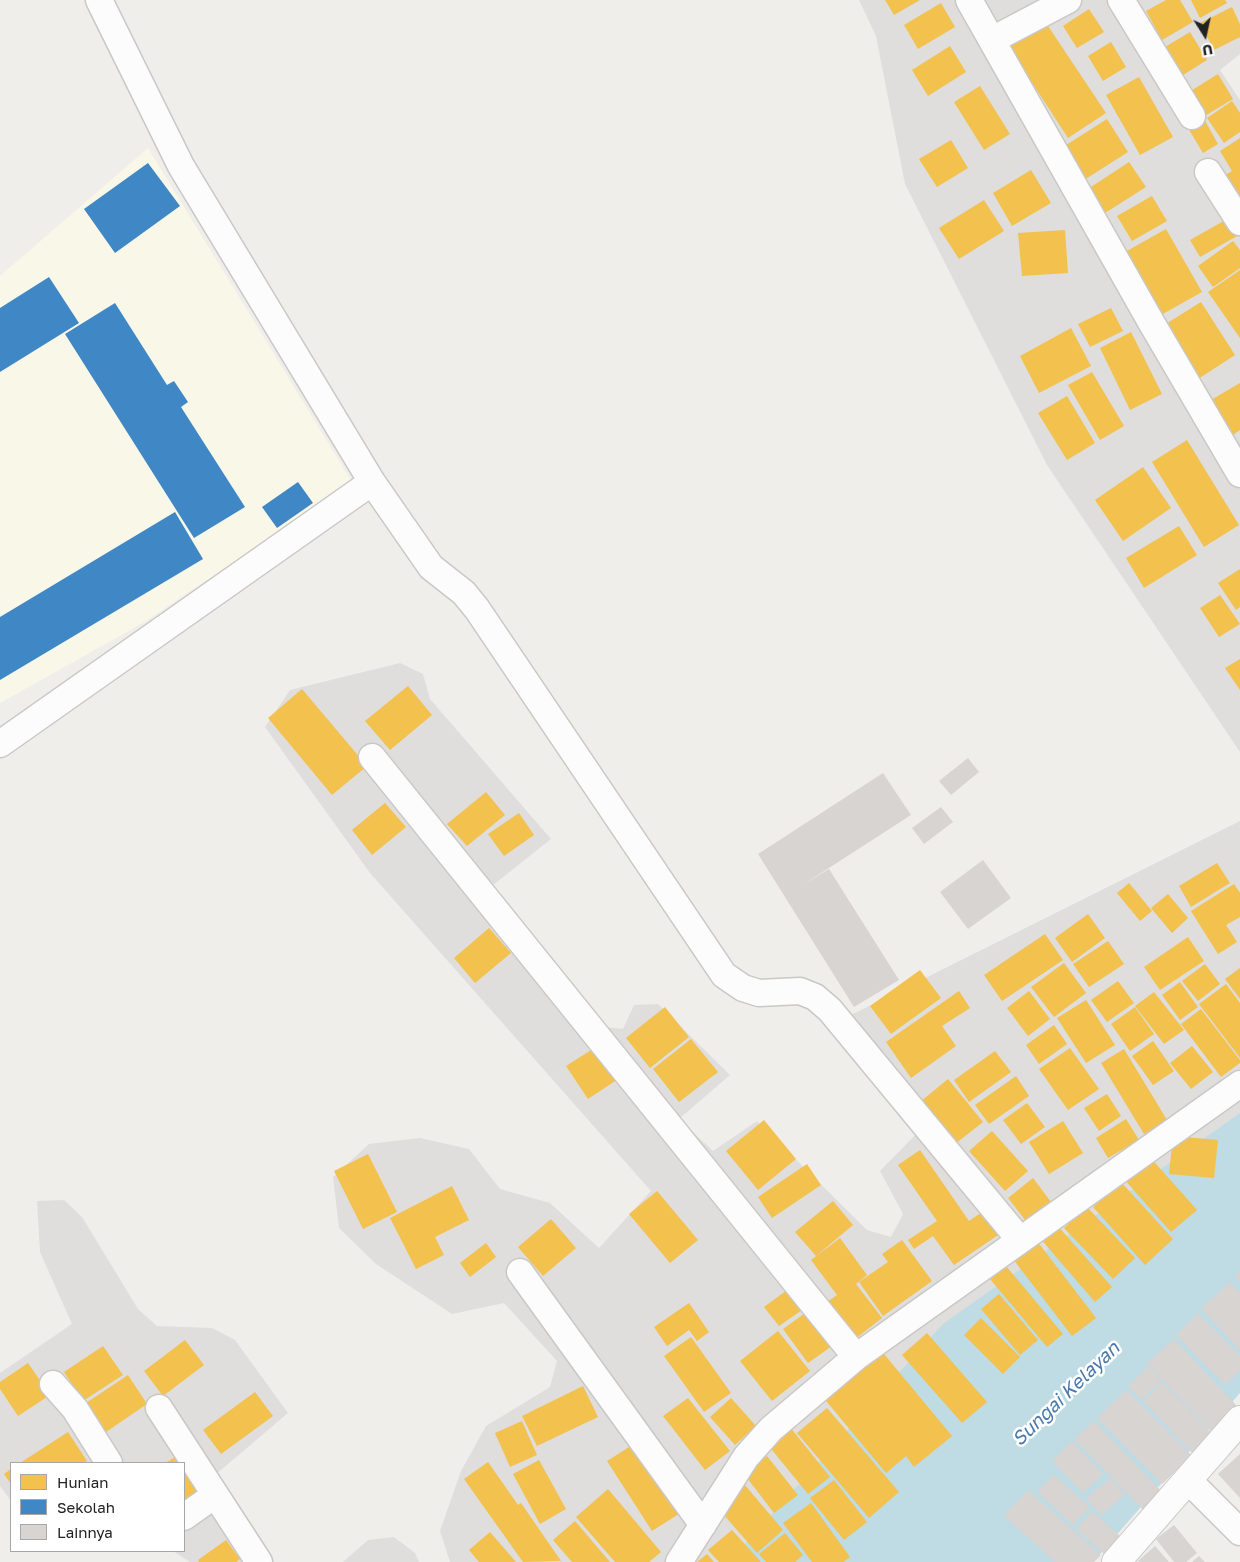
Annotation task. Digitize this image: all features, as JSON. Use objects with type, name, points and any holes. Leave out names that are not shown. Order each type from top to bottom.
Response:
[{"type":"street","points":[[98,0],[181,166],[372,482],[431,567],[464,593],[477,609],[724,975],[743,988],[759,993],[800,991],[815,997],[830,1010],[1020,1240]]},
{"type":"street","points":[[969,0],[1150,322],[1240,474]]},
{"type":"street","points":[[992,40],[1068,0]]},
{"type":"street","points":[[1121,0],[1192,116]]},
{"type":"street","points":[[1208,172],[1240,222]]},
{"type":"street","points":[[0,744],[372,482]]},
{"type":"street","points":[[372,757],[856,1357]]},
{"type":"street","points":[[679,1562],[758,1442],[856,1357],[1240,1084]]},
{"type":"street","points":[[520,1272],[703,1525]]},
{"type":"street","points":[[52,1384],[75,1410],[108,1462]]},
{"type":"street","points":[[159,1408],[260,1562]]},
{"type":"street","points":[[1116,1562],[1240,1420]]},
{"type":"street","points":[[1188,1480],[1240,1532]]},
{"type":"street","points":[[185,1517],[215,1495]]},
{"type":"shaded area","points":[[859,0],[1240,0],[1240,54],[1220,70],[1240,100],[1240,752],[1047,465],[905,184],[876,36]]},
{"type":"shaded area","points":[[148,148],[352,482],[143,623],[0,703],[0,276]]},
{"type":"shaded area","points":[[400,663],[423,674],[430,699],[551,839],[483,893],[599,1026],[623,1029],[634,1005],[658,1004],[730,1075],[679,1119],[713,1151],[757,1121],[867,1230],[891,1237],[903,1214],[880,1171],[924,1126],[845,1018],[1240,821],[1240,1194],[869,1562],[450,1562],[440,1531],[461,1471],[486,1426],[550,1387],[557,1361],[504,1303],[452,1314],[376,1264],[339,1228],[333,1177],[369,1144],[420,1138],[469,1149],[500,1189],[550,1203],[599,1248],[651,1191],[370,873],[265,727],[290,690]]},
{"type":"shaded area","points":[[64,1200],[82,1217],[138,1309],[157,1326],[212,1328],[235,1340],[288,1413],[215,1475],[270,1562],[190,1562],[175,1552],[185,1552],[185,1462],[10,1462],[10,1500],[0,1486],[0,1373],[72,1324],[40,1252],[37,1201]]},
{"type":"shaded area","points":[[394,1537],[415,1553],[419,1562],[343,1562],[368,1540]]},
{"type":"water","name":"Sungai Kelayan","points":[[1240,1113],[1240,1393],[1093,1562],[729,1562],[943,1324]]},
{"type":"building: Hunian","points":[[885,0],[920,0],[894,15]]},
{"type":"building: Hunian","points":[[1166,0],[1180,0],[1193,22],[1162,40],[1146,11]]},
{"type":"building: Hunian","points":[[1191,0],[1225,0],[1227,3],[1200,18]]},
{"type":"building: Hunian","points":[[941,3],[955,27],[918,49],[904,25]]},
{"type":"building: Hunian","points":[[1232,7],[1240,24],[1240,37],[1214,50],[1200,23]]},
{"type":"building: Hunian","points":[[1089,9],[1104,32],[1077,48],[1063,26]]},
{"type":"building: Hunian","points":[[1042,17],[1106,113],[1068,138],[1005,41]]},
{"type":"building: Hunian","points":[[1190,32],[1207,60],[1183,75],[1165,47]]},
{"type":"building: Hunian","points":[[1111,42],[1126,67],[1103,81],[1088,56]]},
{"type":"building: Hunian","points":[[950,46],[966,72],[928,96],[912,70]]},
{"type":"building: Hunian","points":[[1218,74],[1233,99],[1203,117],[1189,92]]},
{"type":"building: Hunian","points":[[1139,77],[1173,137],[1140,155],[1106,95]]},
{"type":"building: Hunian","points":[[980,86],[1010,134],[984,150],[954,102]]},
{"type":"building: Hunian","points":[[1232,101],[1240,113],[1240,132],[1224,143],[1207,118]]},
{"type":"building: Hunian","points":[[1107,119],[1128,152],[1084,180],[1063,147]]},
{"type":"building: Hunian","points":[[1204,119],[1218,144],[1203,153],[1188,128]]},
{"type":"building: Hunian","points":[[1240,138],[1240,202],[1224,176],[1232,171],[1220,151]]},
{"type":"building: Hunian","points":[[951,140],[968,168],[937,187],[919,159]]},
{"type":"building: Hunian","points":[[1129,162],[1146,187],[1105,213],[1088,189]]},
{"type":"building: Hunian","points":[[1031,170],[1051,203],[1012,226],[993,193]]},
{"type":"building: Hunian","points":[[1152,196],[1167,221],[1132,241],[1117,216]]},
{"type":"building: Hunian","points":[[984,200],[1004,231],[959,259],[939,228]]},
{"type":"building: Hunian","points":[[1229,218],[1239,235],[1200,257],[1190,240]]},
{"type":"building: Hunian","points":[[1166,229],[1202,292],[1161,315],[1125,252]]},
{"type":"building: Hunian","points":[[1065,230],[1068,273],[1022,276],[1018,233]]},
{"type":"building: Hunian","points":[[1233,241],[1240,250],[1240,268],[1213,287],[1198,266]]},
{"type":"building: Hunian","points":[[1240,270],[1240,338],[1208,292]]},
{"type":"building: Hunian","points":[[1201,302],[1235,355],[1195,381],[1161,327]]},
{"type":"building: Hunian","points":[[1111,308],[1123,331],[1090,347],[1078,324]]},
{"type":"building: Hunian","points":[[1071,328],[1091,366],[1039,393],[1020,356]]},
{"type":"building: Hunian","points":[[1131,332],[1162,394],[1130,410],[1100,348]]},
{"type":"building: Hunian","points":[[1092,372],[1124,426],[1100,440],[1068,385]]},
{"type":"building: Hunian","points":[[1240,383],[1240,430],[1233,435],[1211,400]]},
{"type":"building: Hunian","points":[[1067,396],[1095,443],[1067,460],[1038,413]]},
{"type":"building: Hunian","points":[[1187,440],[1239,525],[1204,547],[1152,462]]},
{"type":"building: Hunian","points":[[1143,467],[1171,508],[1123,541],[1095,500]]},
{"type":"building: Hunian","points":[[1179,526],[1197,555],[1144,588],[1126,558]]},
{"type":"building: Hunian","points":[[1240,569],[1240,607],[1236,610],[1218,583]]},
{"type":"building: Hunian","points":[[1220,595],[1240,624],[1219,637],[1200,608]]},
{"type":"building: Hunian","points":[[1240,659],[1240,690],[1225,668]]},
{"type":"building: Hunian","points":[[408,686],[432,715],[390,750],[365,721]]},
{"type":"building: Hunian","points":[[302,689],[367,766],[332,795],[268,718]]},
{"type":"building: Hunian","points":[[486,792],[505,815],[467,846],[447,824]]},
{"type":"building: Hunian","points":[[385,803],[406,827],[372,855],[352,830]]},
{"type":"building: Hunian","points":[[519,813],[534,835],[504,856],[488,834]]},
{"type":"building: Hunian","points":[[1217,863],[1230,883],[1191,907],[1179,886]]},
{"type":"building: Hunian","points":[[1129,883],[1152,911],[1140,921],[1117,893]]},
{"type":"building: Hunian","points":[[1234,884],[1240,893],[1240,917],[1226,925],[1237,942],[1218,954],[1191,911]]},
{"type":"building: Hunian","points":[[1168,894],[1188,918],[1172,933],[1151,908]]},
{"type":"building: Hunian","points":[[1088,914],[1105,938],[1072,962],[1055,938]]},
{"type":"building: Hunian","points":[[489,928],[511,953],[475,983],[454,958]]},
{"type":"building: Hunian","points":[[1045,934],[1063,960],[1002,1001],[984,975]]},
{"type":"building: Hunian","points":[[1188,937],[1204,961],[1160,990],[1144,967]]},
{"type":"building: Hunian","points":[[1108,941],[1124,964],[1089,987],[1073,964]]},
{"type":"building: Hunian","points":[[1064,963],[1086,993],[1054,1017],[1031,987]]},
{"type":"building: Hunian","points":[[1205,964],[1220,984],[1198,1001],[1182,981]]},
{"type":"building: Hunian","points":[[1240,968],[1240,999],[1225,979]]},
{"type":"building: Hunian","points":[[920,970],[941,998],[891,1034],[870,1006]]},
{"type":"building: Hunian","points":[[1118,981],[1134,1003],[1107,1022],[1091,1000]]},
{"type":"building: Hunian","points":[[1180,982],[1198,1007],[1180,1020],[1162,995]]},
{"type":"building: Hunian","points":[[1226,984],[1240,1003],[1240,1058],[1199,1004]]},
{"type":"building: Hunian","points":[[959,991],[970,1008],[942,1026],[956,1046],[911,1078],[886,1042]]},
{"type":"building: Hunian","points":[[1029,991],[1050,1019],[1028,1036],[1007,1008]]},
{"type":"building: Hunian","points":[[1154,992],[1184,1030],[1164,1044],[1135,1006]]},
{"type":"building: Hunian","points":[[1086,1000],[1115,1045],[1086,1063],[1057,1018]]},
{"type":"building: Hunian","points":[[665,1007],[689,1037],[650,1068],[626,1038]]},
{"type":"building: Hunian","points":[[1135,1007],[1154,1034],[1130,1051],[1111,1024]]},
{"type":"building: Hunian","points":[[1201,1009],[1240,1060],[1240,1063],[1221,1077],[1181,1024]]},
{"type":"building: Hunian","points":[[1054,1025],[1067,1044],[1039,1064],[1026,1045]]},
{"type":"building: Hunian","points":[[691,1039],[718,1072],[679,1102],[653,1069]]},
{"type":"building: Hunian","points":[[1153,1041],[1174,1071],[1153,1085],[1132,1056]]},
{"type":"building: Hunian","points":[[1192,1046],[1213,1072],[1191,1089],[1170,1063]]},
{"type":"building: Hunian","points":[[596,1047],[618,1079],[588,1099],[566,1066]]},
{"type":"building: Hunian","points":[[1070,1048],[1099,1089],[1068,1110],[1039,1069]]},
{"type":"building: Hunian","points":[[1124,1049],[1167,1120],[1144,1134],[1101,1063]]},
{"type":"building: Hunian","points":[[995,1051],[1011,1072],[969,1102],[954,1080]]},
{"type":"building: Hunian","points":[[1016,1076],[1029,1096],[989,1124],[975,1105]]},
{"type":"building: Hunian","points":[[948,1079],[983,1122],[955,1144],[920,1102]]},
{"type":"building: Hunian","points":[[1107,1094],[1121,1116],[1099,1131],[1084,1108]]},
{"type":"building: Hunian","points":[[1027,1103],[1045,1127],[1021,1144],[1003,1120]]},
{"type":"building: Hunian","points":[[1126,1119],[1139,1140],[1108,1158],[1096,1138]]},
{"type":"building: Hunian","points":[[764,1120],[796,1159],[758,1190],[726,1151]]},
{"type":"building: Hunian","points":[[1063,1121],[1083,1153],[1049,1174],[1029,1142]]},
{"type":"building: Hunian","points":[[992,1131],[1028,1171],[1005,1191],[969,1151]]},
{"type":"building: Hunian","points":[[1173,1136],[1218,1140],[1214,1178],[1169,1174]]},
{"type":"building: Hunian","points":[[920,1150],[969,1221],[988,1208],[1004,1231],[954,1265],[933,1236],[914,1249],[908,1240],[937,1221],[898,1165]]},
{"type":"building: Hunian","points":[[368,1154],[397,1212],[363,1229],[334,1171]]},
{"type":"building: Hunian","points":[[1149,1156],[1197,1210],[1171,1232],[1123,1178]]},
{"type":"building: Hunian","points":[[807,1164],[821,1185],[772,1218],[758,1197]]},
{"type":"building: Hunian","points":[[1033,1178],[1051,1202],[1026,1221],[1008,1198]]},
{"type":"building: Hunian","points":[[1121,1182],[1173,1239],[1145,1265],[1093,1207]]},
{"type":"building: Hunian","points":[[452,1186],[469,1220],[435,1237],[444,1255],[416,1269],[390,1218]]},
{"type":"building: Hunian","points":[[657,1191],[698,1240],[670,1263],[629,1214]]},
{"type":"building: Hunian","points":[[833,1201],[853,1225],[816,1256],[795,1232]]},
{"type":"building: Hunian","points":[[1087,1207],[1135,1258],[1113,1279],[1064,1228]]},
{"type":"building: Hunian","points":[[551,1219],[576,1248],[543,1276],[518,1247]]},
{"type":"building: Hunian","points":[[1055,1223],[1112,1287],[1095,1302],[1039,1237]]},
{"type":"building: Hunian","points":[[840,1238],[867,1275],[856,1284],[882,1318],[855,1339],[827,1302],[837,1295],[811,1260]]},
{"type":"building: Hunian","points":[[902,1240],[932,1281],[883,1316],[859,1282],[888,1262],[882,1254]]},
{"type":"building: Hunian","points":[[1037,1241],[1096,1318],[1072,1336],[1013,1259]]},
{"type":"building: Hunian","points":[[486,1243],[496,1257],[470,1277],[460,1263]]},
{"type":"building: Hunian","points":[[1006,1266],[1063,1334],[1047,1347],[990,1279]]},
{"type":"building: Hunian","points":[[790,1288],[805,1308],[779,1326],[764,1307]]},
{"type":"building: Hunian","points":[[999,1294],[1038,1340],[1020,1355],[981,1309]]},
{"type":"building: Hunian","points":[[689,1303],[709,1332],[697,1341],[689,1330],[667,1346],[654,1327]]},
{"type":"building: Hunian","points":[[808,1311],[832,1346],[808,1363],[783,1329]]},
{"type":"building: Hunian","points":[[981,1318],[1020,1357],[1003,1374],[964,1335]]},
{"type":"building: Hunian","points":[[778,1331],[810,1371],[772,1401],[740,1361]]},
{"type":"building: Hunian","points":[[927,1333],[987,1402],[962,1423],[902,1355]]},
{"type":"building: Hunian","points":[[691,1337],[731,1393],[704,1412],[664,1356]]},
{"type":"building: Hunian","points":[[185,1340],[204,1365],[163,1396],[144,1371]]},
{"type":"building: Hunian","points":[[103,1346],[123,1375],[83,1401],[64,1372]]},
{"type":"building: Hunian","points":[[879,1348],[952,1436],[914,1467],[906,1456],[886,1473],[822,1396]]},
{"type":"building: Hunian","points":[[28,1363],[50,1395],[18,1416],[0,1389],[0,1382]]},
{"type":"building: Hunian","points":[[128,1375],[147,1404],[106,1432],[86,1403]]},
{"type":"building: Hunian","points":[[583,1386],[598,1417],[537,1446],[522,1416]]},
{"type":"building: Hunian","points":[[255,1392],[273,1416],[221,1454],[203,1430]]},
{"type":"building: Hunian","points":[[688,1398],[730,1451],[705,1470],[663,1416]]},
{"type":"building: Hunian","points":[[731,1398],[756,1426],[735,1445],[710,1417]]},
{"type":"building: Hunian","points":[[827,1408],[899,1492],[869,1518],[797,1433]]},
{"type":"building: Hunian","points":[[522,1421],[537,1455],[510,1467],[495,1433]]},
{"type":"building: Hunian","points":[[790,1427],[830,1477],[808,1494],[768,1445]]},
{"type":"building: Hunian","points":[[68,1432],[87,1461],[85,1462],[22,1462]]},
{"type":"building: Hunian","points":[[637,1442],[682,1512],[652,1531],[607,1461]]},
{"type":"building: Hunian","points":[[182,1453],[207,1491],[185,1505],[185,1462],[167,1462]]},
{"type":"building: Hunian","points":[[767,1456],[798,1495],[774,1513],[744,1474]]},
{"type":"building: Hunian","points":[[539,1460],[566,1509],[540,1524],[513,1474]]},
{"type":"building: Hunian","points":[[488,1462],[518,1505],[521,1503],[561,1561],[523,1562],[464,1479]]},
{"type":"building: Hunian","points":[[10,1470],[10,1483],[4,1474]]},
{"type":"building: Hunian","points":[[834,1480],[867,1522],[844,1540],[810,1498]]},
{"type":"building: Hunian","points":[[744,1484],[783,1530],[757,1553],[717,1507]]},
{"type":"building: Hunian","points":[[608,1489],[661,1552],[649,1562],[615,1562],[576,1517]]},
{"type":"building: Hunian","points":[[811,1503],[850,1557],[843,1562],[812,1562],[783,1523]]},
{"type":"building: Hunian","points":[[575,1521],[610,1562],[572,1562],[553,1540]]},
{"type":"building: Hunian","points":[[732,1530],[761,1562],[719,1562],[708,1550]]},
{"type":"building: Hunian","points":[[490,1532],[516,1562],[479,1562],[469,1550]]},
{"type":"building: Hunian","points":[[785,1533],[803,1555],[795,1562],[766,1562],[759,1554]]},
{"type":"building: Hunian","points":[[226,1540],[240,1559],[236,1562],[199,1562],[198,1560]]},
{"type":"building: Hunian","points":[[707,1554],[714,1562],[697,1562]]},
{"type":"building: Sekolah","points":[[148,163],[180,206],[115,253],[84,209]]},
{"type":"building: Sekolah","points":[[49,277],[79,323],[0,372],[0,308]]},
{"type":"building: Sekolah","points":[[115,303],[167,385],[174,381],[188,402],[181,407],[245,507],[194,538],[65,334]]},
{"type":"building: Sekolah","points":[[298,482],[313,503],[277,528],[262,507]]},
{"type":"building: Sekolah","points":[[175,512],[203,559],[0,680],[0,617]]},
{"type":"building: Lainnya","points":[[968,758],[979,772],[951,795],[939,781]]},
{"type":"building: Lainnya","points":[[883,773],[911,815],[801,886],[829,869],[899,980],[854,1007],[758,854]]},
{"type":"building: Lainnya","points":[[941,807],[953,822],[924,844],[912,828]]},
{"type":"building: Lainnya","points":[[983,860],[1011,898],[968,929],[940,892]]},
{"type":"building: Lainnya","points":[[1240,1271],[1240,1282],[1235,1277]]},
{"type":"building: Lainnya","points":[[1230,1282],[1240,1293],[1240,1351],[1201,1308]]},
{"type":"building: Lainnya","points":[[1198,1313],[1240,1356],[1240,1371],[1225,1385],[1176,1335]]},
{"type":"building: Lainnya","points":[[1174,1339],[1238,1407],[1211,1432],[1147,1363]]},
{"type":"building: Lainnya","points":[[1148,1366],[1162,1380],[1141,1400],[1128,1386]]},
{"type":"building: Lainnya","points":[[1162,1382],[1213,1435],[1192,1453],[1143,1401]]},
{"type":"building: Lainnya","points":[[1126,1390],[1192,1456],[1162,1484],[1097,1418]]},
{"type":"building: Lainnya","points":[[1094,1421],[1166,1496],[1147,1514],[1074,1439]]},
{"type":"building: Lainnya","points":[[1072,1441],[1103,1474],[1083,1493],[1052,1461]]},
{"type":"building: Lainnya","points":[[1240,1454],[1240,1498],[1218,1474]]},
{"type":"building: Lainnya","points":[[1054,1475],[1090,1507],[1073,1525],[1037,1492]]},
{"type":"building: Lainnya","points":[[1110,1478],[1125,1494],[1102,1515],[1086,1499]]},
{"type":"building: Lainnya","points":[[1028,1490],[1101,1555],[1094,1562],[1055,1562],[1004,1516]]},
{"type":"building: Lainnya","points":[[1092,1511],[1121,1537],[1105,1555],[1076,1529]]},
{"type":"building: Lainnya","points":[[1174,1525],[1197,1553],[1186,1562],[1174,1562],[1156,1539]]},
{"type":"building: Lainnya","points":[[1155,1546],[1169,1562],[1138,1561]]},
{"type":"building: Lainnya","points":[[1199,1556],[1205,1562],[1192,1562]]}]
